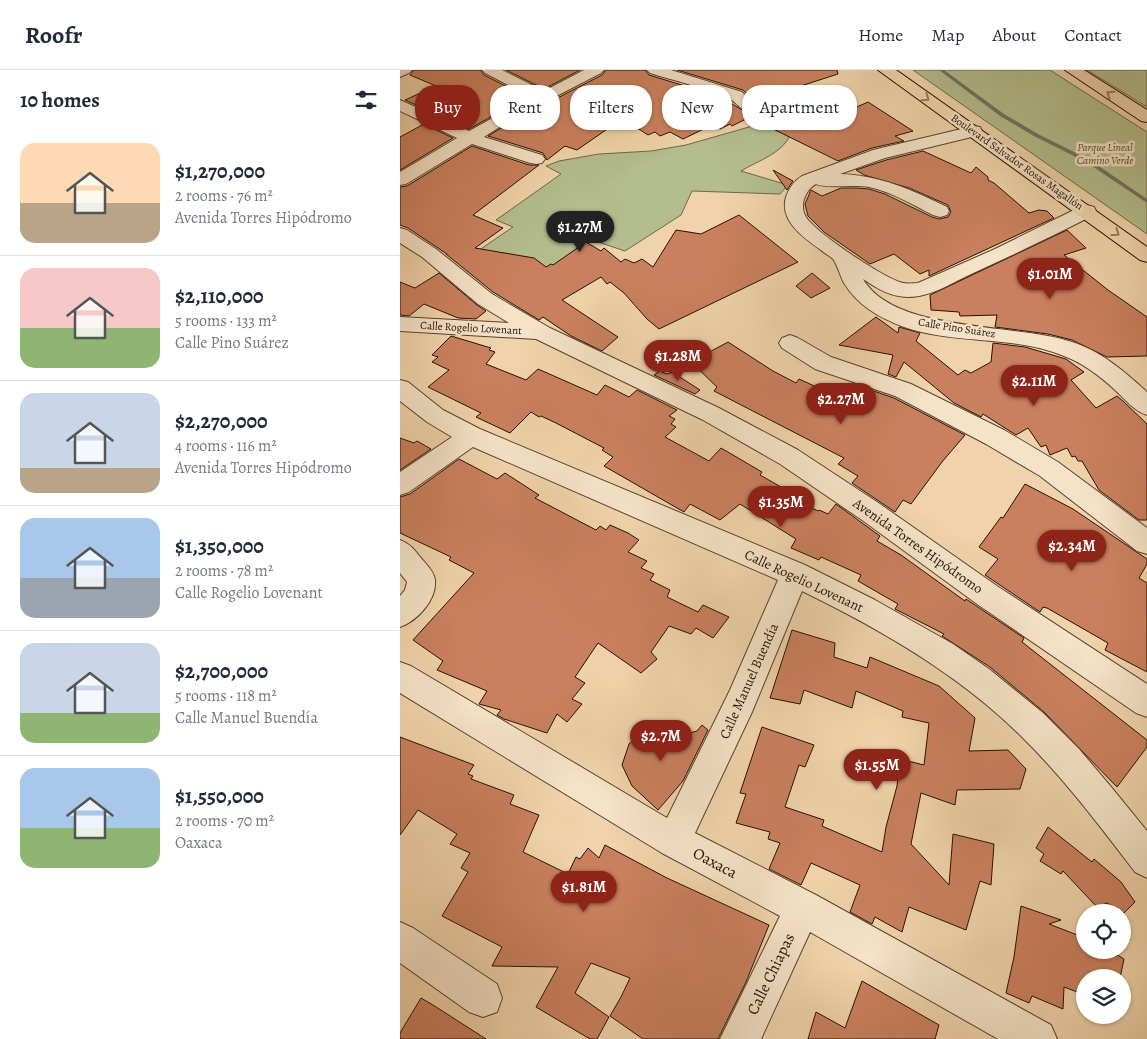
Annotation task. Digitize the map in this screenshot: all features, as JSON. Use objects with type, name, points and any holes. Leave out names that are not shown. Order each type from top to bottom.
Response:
[{"type":"highway","name":"Boulevard Salvador Rosas Magallón","points":[[886,70],[1087,211],[1147,256]]},
{"type":"highway","points":[[1073,70],[1147,117]]},
{"type":"street","points":[[400,72],[404,70]]},
{"type":"street","points":[[490,70],[520,85]]},
{"type":"street","points":[[560,87],[596,70]]},
{"type":"street","points":[[655,70],[736,95],[742,101]]},
{"type":"street","points":[[400,105],[470,138],[536,159]]},
{"type":"street","points":[[400,180],[490,126]]},
{"type":"street","points":[[804,183],[842,165],[865,157],[974,131]]},
{"type":"street","points":[[804,183],[845,179],[875,182],[894,188],[940,212]]},
{"type":"street","name":"Calle Pino Suárez","points":[[804,183],[795,199],[796,218],[803,226],[841,255],[858,287],[868,299],[889,312],[922,324],[1014,337],[1064,347],[1111,373],[1130,388],[1147,406]]},
{"type":"street","points":[[841,255],[896,288],[909,290],[922,288],[1002,253],[1087,211]]},
{"type":"street","name":"Avenida Torres Hipódromo","points":[[400,234],[429,253],[485,299],[542,333],[711,414],[788,457],[871,512],[987,595],[1147,702]]},
{"type":"street","name":"Calle Rogelio Lovenant","points":[[400,324],[542,333]]},
{"type":"street","points":[[790,343],[823,362],[903,390],[995,437],[1049,469],[1147,543]]},
{"type":"street","name":"Calle Rogelio Lovenant","points":[[400,388],[435,416],[471,436],[795,574],[932,645],[1013,707],[1059,752],[1119,823],[1147,860]]},
{"type":"street","points":[[400,485],[471,436]]},
{"type":"street","points":[[400,552],[421,579],[420,590],[415,600],[400,614]]},
{"type":"street","name":"Calle Manuel Buendía","points":[[674,841],[741,701],[795,574]]},
{"type":"street","name":"Oaxaca","points":[[400,676],[674,841],[803,908],[1037,1039]]},
{"type":"street","name":"Calle Chiapas","points":[[740,1039],[803,908]]},
{"type":"street","points":[[400,942],[483,998]]},
{"type":"green space","name":"Parque Lineal Camino Verde","points":[[913,70],[1050,70],[1147,132],[1147,234]]},
{"type":"green space","points":[[1087,70],[1147,70],[1147,107]]},
{"type":"green space","points":[[742,129],[805,130],[791,134],[776,152],[741,171],[788,185],[780,194],[692,191],[681,215],[625,251],[589,239],[550,271],[466,259],[513,227],[496,220],[561,174],[546,166],[559,161],[599,154],[651,151],[686,145]]},
{"type":"building","points":[[414,70],[480,70],[484,75],[504,85],[490,85],[490,117],[480,123],[480,85],[434,85],[410,75]]},
{"type":"building","points":[[506,70],[580,70],[552,85],[536,85]]},
{"type":"building","points":[[606,70],[645,70],[649,75],[682,85],[662,85],[662,130],[702,130],[683,139],[670,132],[660,136],[655,132],[648,135],[640,130],[652,130],[652,85],[583,85],[602,75]]},
{"type":"building","points":[[677,70],[837,70],[838,74],[804,85],[742,85],[742,90],[732,87],[732,85]]},
{"type":"building","points":[[570,92],[570,130],[606,130],[577,150],[565,146],[547,160],[543,153],[488,136],[498,130],[560,130],[560,97]]},
{"type":"building","points":[[415,95],[415,105],[405,100]]},
{"type":"building","points":[[868,102],[913,131],[895,136],[904,141],[872,148],[838,161],[775,130],[857,130],[857,107]]},
{"type":"building","points":[[732,104],[742,110],[742,121],[732,126]]},
{"type":"building","points":[[415,129],[436,130],[453,138],[400,170],[400,137]]},
{"type":"building","points":[[472,146],[529,165],[539,165],[473,215],[503,228],[475,248],[534,258],[546,267],[551,264],[553,265],[586,242],[601,251],[604,248],[621,262],[625,259],[634,263],[642,259],[653,267],[676,230],[701,234],[739,215],[798,262],[659,329],[647,319],[624,293],[610,282],[607,284],[601,277],[562,300],[618,337],[602,351],[571,336],[543,317],[539,320],[493,292],[447,254],[408,228],[400,225],[400,187],[407,186]]},
{"type":"building","points":[[923,151],[971,173],[976,167],[988,177],[988,180],[1029,213],[1039,210],[1047,211],[1054,218],[929,276],[929,270],[920,274],[894,254],[870,264],[824,232],[808,216],[805,204],[811,190],[822,196],[841,188],[856,188],[869,189],[885,194],[932,217],[939,219],[948,217],[951,212],[948,205],[909,188],[864,175],[856,170]]},
{"type":"building","points":[[773,170],[793,181],[787,190]]},
{"type":"building","points":[[1067,230],[1086,248],[1064,255],[1108,290],[1147,317],[1147,356],[1107,357],[1072,340],[1048,334],[995,327],[997,315],[960,316],[959,312],[931,310],[930,295]]},
{"type":"building","points":[[439,273],[486,311],[476,319],[458,318],[424,304],[409,316],[400,315],[400,282],[415,288]]},
{"type":"building","points":[[812,273],[830,288],[811,298],[796,286]]},
{"type":"building","points":[[876,317],[898,333],[899,327],[920,333],[916,341],[958,375],[965,370],[971,373],[991,362],[993,343],[1025,347],[1066,359],[1084,372],[1071,380],[1096,408],[1117,396],[1147,424],[1147,520],[1139,520],[1099,490],[1082,461],[1078,461],[1075,456],[1072,457],[1067,448],[1050,455],[1046,445],[1041,447],[1028,428],[1016,435],[983,414],[981,417],[954,403],[904,362],[896,377],[888,374],[893,355],[839,345]]},
{"type":"building","points":[[451,336],[491,348],[489,350],[495,352],[486,364],[526,380],[538,369],[597,395],[605,385],[629,397],[637,390],[677,410],[669,416],[675,419],[671,424],[676,427],[665,437],[709,461],[721,448],[762,472],[760,475],[781,487],[778,491],[818,511],[828,514],[836,504],[880,536],[877,541],[901,555],[965,601],[966,599],[1024,638],[1022,642],[1147,740],[1147,747],[1117,787],[1044,712],[990,667],[942,636],[944,634],[895,609],[898,604],[858,581],[861,575],[821,557],[819,560],[791,548],[796,539],[740,504],[720,520],[690,504],[684,512],[604,466],[613,457],[602,450],[604,448],[541,416],[539,417],[531,412],[510,433],[476,417],[481,413],[428,387],[449,370],[432,362],[438,357],[432,355]]},
{"type":"building","points":[[728,342],[773,371],[796,383],[799,379],[854,404],[868,389],[894,398],[965,435],[911,504],[903,500],[895,512],[852,483],[858,476],[838,464],[844,458],[714,391],[717,387],[691,362]]},
{"type":"building","points":[[660,371],[667,374],[672,372],[700,390],[695,394],[654,375]]},
{"type":"building","points":[[400,438],[414,443],[417,441],[431,449],[400,470]]},
{"type":"building","points":[[459,459],[497,479],[505,473],[539,495],[535,498],[596,530],[600,526],[606,530],[610,525],[628,533],[639,540],[628,552],[647,561],[641,568],[654,574],[650,580],[670,590],[667,597],[698,612],[703,605],[729,617],[713,638],[696,628],[691,634],[669,626],[651,652],[657,659],[641,673],[598,643],[575,677],[585,683],[572,699],[582,704],[567,722],[557,714],[547,733],[497,715],[501,710],[479,704],[487,691],[437,670],[443,661],[413,640],[474,573],[449,560],[451,557],[400,533],[400,497],[410,494]]},
{"type":"building","points":[[1025,484],[1073,509],[1147,559],[1147,564],[1139,578],[1147,583],[1147,672],[1105,650],[1108,643],[1047,608],[1043,607],[1040,612],[985,575],[998,559],[979,547],[1001,517],[1003,518]]},
{"type":"building","points":[[792,630],[835,643],[834,657],[867,668],[870,657],[939,686],[975,718],[969,751],[1008,750],[1026,769],[1020,789],[957,790],[955,805],[921,793],[911,844],[949,885],[953,834],[994,844],[991,885],[980,881],[966,930],[909,907],[902,932],[875,917],[872,924],[850,912],[860,885],[811,863],[801,885],[769,869],[780,843],[768,839],[770,832],[736,823],[746,794],[740,793],[762,727],[814,745],[805,767],[799,765],[785,807],[824,820],[822,826],[882,852],[886,827],[897,786],[900,759],[924,765],[929,723],[902,717],[903,711],[856,691],[852,708],[804,690],[800,704],[770,698]]},
{"type":"building","points":[[650,723],[674,737],[697,731],[702,725],[708,730],[683,781],[658,810],[632,786],[622,765],[629,744]]},
{"type":"building","points":[[400,737],[474,765],[468,774],[473,776],[471,779],[514,795],[510,804],[539,815],[523,852],[568,874],[576,857],[580,859],[588,848],[599,858],[605,845],[667,878],[769,925],[746,982],[718,1039],[643,1039],[610,1016],[630,978],[591,963],[575,993],[609,1017],[597,1039],[590,1039],[536,1007],[558,967],[492,966],[502,947],[442,916],[468,872],[461,868],[470,853],[450,844],[457,834],[418,810],[400,835]]},
{"type":"building","points":[[1048,827],[1092,862],[1094,859],[1121,882],[1135,902],[1131,906],[1131,904],[1094,904],[1063,871],[1061,874],[1040,861],[1044,854],[1036,848]]},
{"type":"building","points":[[1021,906],[1061,920],[1049,924],[1076,934],[1076,959],[1124,959],[1122,969],[1076,969],[1076,992],[1064,987],[1063,1009],[1032,996],[1029,1003],[1006,993],[1014,957]]},
{"type":"building","points":[[862,981],[939,1025],[935,1039],[808,1039],[816,1012],[845,1028]]},
{"type":"building","points":[[421,998],[486,1039],[400,1039],[400,1033]]},
{"type":"waterway","points":[[941,70],[1002,115],[1036,135],[1088,161],[1147,201]]}]
